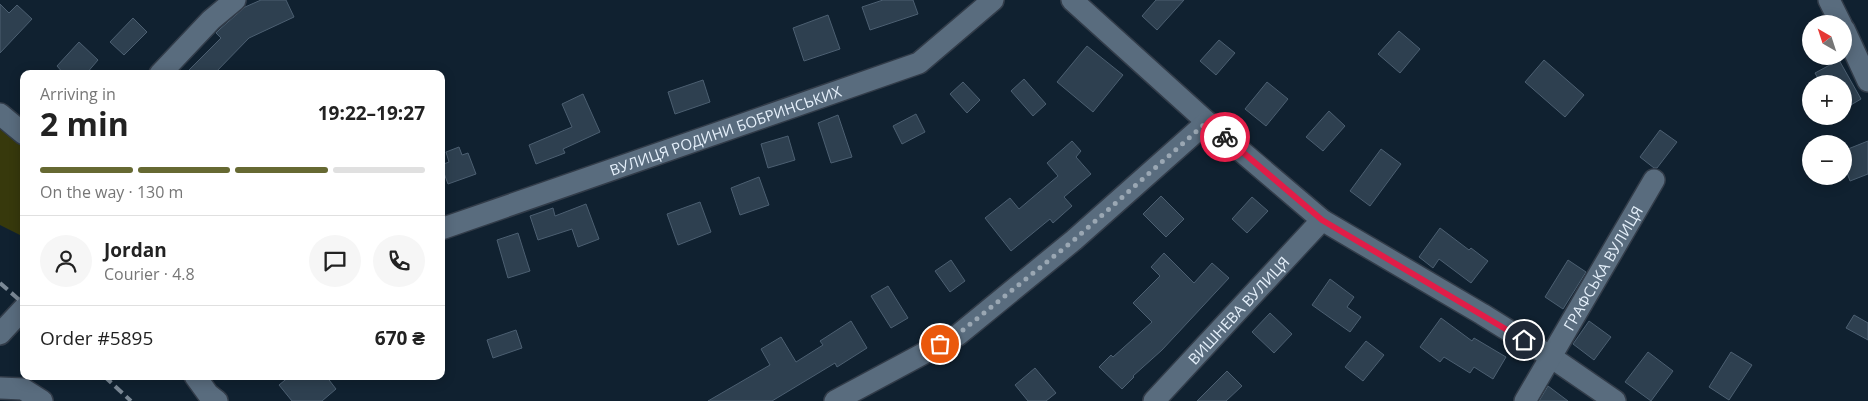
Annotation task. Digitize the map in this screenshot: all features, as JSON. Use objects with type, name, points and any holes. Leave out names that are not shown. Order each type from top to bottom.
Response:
[{"type":"street","points":[[164,70],[211,20],[235,0]]},
{"type":"street","name":"ВУЛИЦЯ РОДИНИ БОБРИНСЬКИХ","points":[[445,229],[919,63],[993,0]]},
{"type":"street","points":[[1072,0],[1207,122],[1322,220],[1482,314],[1551,357],[1615,401]]},
{"type":"street","points":[[1829,0],[1836,15]]},
{"type":"street","points":[[1852,46],[1868,81]]},
{"type":"street","points":[[0,114],[20,131]]},
{"type":"street","points":[[835,401],[958,334],[1074,240],[1207,122]]},
{"type":"street","name":"ГРАФСЬКА ВУЛИЦЯ","points":[[1525,401],[1654,180]]},
{"type":"street","name":"ВИШНЕВА ВУЛИЦЯ","points":[[1154,401],[1322,220]]},
{"type":"street","points":[[0,334],[20,312]]},
{"type":"street","points":[[198,380],[208,394],[217,401]]},
{"type":"street","points":[[0,388],[23,389],[42,401]]},
{"type":"shaded area","points":[[0,114],[20,132],[20,235],[0,225]]},
{"type":"building","points":[[261,0],[286,0],[294,17],[249,38],[218,70],[189,70],[221,38],[216,33],[245,7]]},
{"type":"building","points":[[883,0],[913,0],[918,14],[870,30],[862,7]]},
{"type":"building","points":[[1156,0],[1184,0],[1157,30],[1142,16]]},
{"type":"building","points":[[0,4],[9,13],[17,5],[32,19],[0,53]]},
{"type":"building","points":[[828,15],[840,49],[804,61],[793,28]]},
{"type":"building","points":[[133,18],[147,32],[124,55],[110,42]]},
{"type":"building","points":[[1399,31],[1420,49],[1400,73],[1378,54]]},
{"type":"building","points":[[1219,40],[1235,53],[1216,75],[1200,61]]},
{"type":"building","points":[[79,42],[98,60],[89,70],[60,70],[57,66]]},
{"type":"building","points":[[1087,46],[1123,75],[1093,112],[1057,82]]},
{"type":"building","points":[[1544,60],[1584,95],[1565,117],[1525,82]]},
{"type":"building","points":[[1830,65],[1842,65],[1847,75],[1816,75],[1815,73]]},
{"type":"building","points":[[1024,79],[1046,104],[1033,116],[1011,91]]},
{"type":"building","points":[[703,80],[710,102],[675,114],[668,92]]},
{"type":"building","points":[[963,82],[980,100],[967,113],[950,94]]},
{"type":"building","points":[[1267,82],[1288,99],[1266,126],[1245,109]]},
{"type":"building","points":[[1852,83],[1861,99],[1852,104]]},
{"type":"building","points":[[583,94],[600,132],[563,149],[565,153],[536,164],[529,145],[572,127],[562,104]]},
{"type":"building","points":[[1329,111],[1345,126],[1323,151],[1306,137]]},
{"type":"building","points":[[916,114],[925,132],[902,144],[893,126]]},
{"type":"building","points":[[838,115],[852,157],[831,163],[818,123]]},
{"type":"building","points":[[1660,130],[1677,142],[1657,168],[1654,168],[1640,157]]},
{"type":"building","points":[[788,136],[795,160],[768,168],[761,144]]},
{"type":"building","points":[[1072,141],[1081,151],[1076,157],[1091,174],[1064,197],[1072,206],[1053,223],[1050,219],[1011,251],[985,218],[1010,198],[1019,209],[1058,176],[1047,163]]},
{"type":"building","points":[[1868,141],[1868,174],[1852,180],[1852,147]]},
{"type":"building","points":[[459,147],[462,155],[468,153],[476,174],[448,184],[445,176],[445,164],[449,162],[446,152]]},
{"type":"building","points":[[1381,149],[1401,164],[1370,206],[1350,191]]},
{"type":"building","points":[[759,177],[769,205],[740,215],[731,188]]},
{"type":"building","points":[[1161,196],[1184,219],[1166,237],[1143,214]]},
{"type":"building","points":[[1252,197],[1268,211],[1247,233],[1232,219]]},
{"type":"building","points":[[700,202],[711,232],[678,245],[667,214]]},
{"type":"building","points":[[586,204],[599,239],[578,247],[572,229],[538,240],[530,216],[553,208],[555,216]]},
{"type":"building","points":[[1440,228],[1469,250],[1471,248],[1488,261],[1471,283],[1439,259],[1433,268],[1419,257]]},
{"type":"building","points":[[518,233],[530,271],[508,278],[497,240]]},
{"type":"building","points":[[1164,253],[1194,283],[1212,263],[1229,278],[1162,350],[1133,376],[1122,389],[1099,367],[1152,322],[1133,303],[1160,276],[1151,267]]},
{"type":"building","points":[[951,260],[965,281],[950,292],[935,271]]},
{"type":"building","points":[[1568,260],[1586,272],[1563,309],[1545,297]]},
{"type":"building","points":[[1330,279],[1354,297],[1347,307],[1361,317],[1350,332],[1312,305]]},
{"type":"building","points":[[888,286],[908,318],[891,328],[871,296]]},
{"type":"building","points":[[1270,313],[1292,334],[1274,353],[1252,332]]},
{"type":"building","points":[[1854,315],[1868,323],[1868,340],[1846,328]]},
{"type":"building","points":[[1441,318],[1472,341],[1474,338],[1506,357],[1493,379],[1474,367],[1470,373],[1444,357],[1440,362],[1420,347]]},
{"type":"building","points":[[851,321],[867,348],[837,367],[835,363],[772,401],[708,401],[770,365],[761,349],[781,337],[796,362],[823,345],[820,341]]},
{"type":"building","points":[[1589,321],[1611,337],[1594,360],[1573,344]]},
{"type":"building","points":[[516,330],[522,348],[493,358],[487,340]]},
{"type":"building","points":[[1366,341],[1384,355],[1363,381],[1345,367]]},
{"type":"building","points":[[1648,352],[1673,371],[1651,401],[1625,382]]},
{"type":"building","points":[[1731,352],[1752,365],[1729,400],[1709,387]]},
{"type":"building","points":[[1035,368],[1056,393],[1046,401],[1028,401],[1015,385]]},
{"type":"building","points":[[1227,371],[1242,386],[1226,401],[1197,401]]},
{"type":"building","points":[[285,380],[329,380],[336,389],[322,401],[292,401],[279,385]]},
{"type":"building","points":[[1548,386],[1568,401],[1539,401]]},
{"type":"railway","points":[[0,283],[20,300]]},
{"type":"railway","points":[[108,380],[131,401]]},
{"type":"way so far","points":[[940,344],[958,334],[1074,240],[1207,122],[1225,137]]},
{"type":"route","points":[[1225,137],[1322,220],[1524,340]]}]
